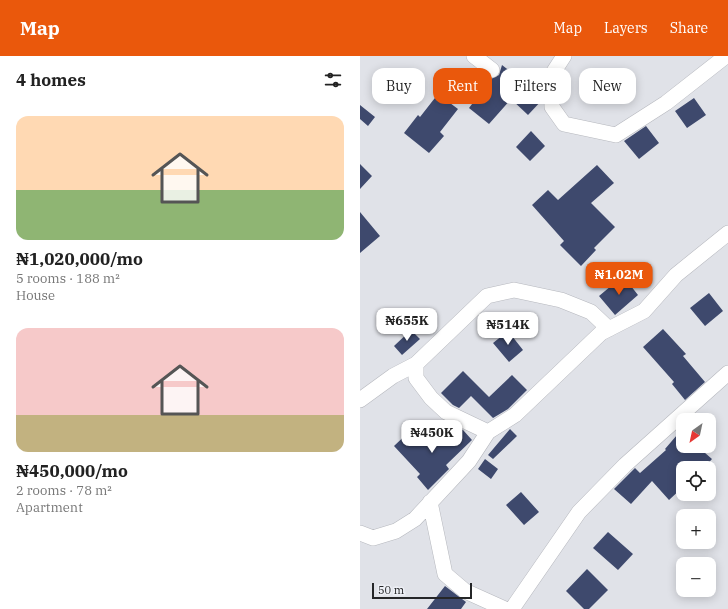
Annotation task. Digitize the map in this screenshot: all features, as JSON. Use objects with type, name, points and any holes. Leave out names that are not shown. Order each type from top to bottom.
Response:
[{"type":"street","points":[[474,56],[489,68]]},
{"type":"street","points":[[564,56],[551,76],[552,107],[564,124],[616,135],[666,103],[726,56]]},
{"type":"street","points":[[360,533],[373,538],[396,531],[415,519],[469,461],[488,432],[515,415],[601,333],[644,311],[676,275],[728,233]]},
{"type":"street","points":[[360,400],[393,376],[416,364],[487,296],[514,290],[561,300],[591,312],[609,329]]},
{"type":"street","points":[[416,364],[416,378],[431,398],[446,412],[488,432]]},
{"type":"street","points":[[512,609],[579,512],[625,465],[728,373]]},
{"type":"street","points":[[430,502],[445,574],[465,591],[505,609]]},
{"type":"building","points":[[500,72],[500,104],[507,104],[489,124],[469,108],[472,104],[492,104],[492,78],[499,75]]},
{"type":"building","points":[[694,98],[706,115],[687,128],[675,111]]},
{"type":"building","points":[[433,100],[433,104],[451,104],[458,109],[440,132],[444,136],[429,153],[404,133],[418,115],[420,117]]},
{"type":"building","points":[[516,104],[538,104],[528,115]]},
{"type":"building","points":[[360,105],[375,117],[368,126],[360,119]]},
{"type":"building","points":[[646,126],[659,143],[639,159],[624,141]]},
{"type":"building","points":[[531,131],[545,146],[530,161],[516,147]]},
{"type":"building","points":[[360,164],[372,176],[360,189]]},
{"type":"building","points":[[597,165],[614,183],[591,203],[615,227],[594,248],[596,250],[581,266],[560,245],[564,241],[532,205],[548,190],[558,200]]},
{"type":"building","points":[[360,212],[380,236],[360,253]]},
{"type":"building","points":[[623,276],[638,295],[615,315],[599,296]]},
{"type":"building","points":[[709,293],[723,311],[705,326],[690,308]]},
{"type":"building","points":[[663,329],[686,354],[683,356],[705,382],[685,400],[672,384],[674,382],[643,347]]},
{"type":"building","points":[[411,330],[420,339],[402,355],[394,346]]},
{"type":"building","points":[[508,331],[523,350],[509,362],[493,343]]},
{"type":"building","points":[[463,371],[489,397],[512,375],[527,390],[508,409],[493,418],[471,396],[459,408],[453,405],[441,393]]},
{"type":"building","points":[[455,426],[463,430],[472,440],[446,465],[449,469],[428,490],[417,477],[420,474],[394,446],[412,429],[430,448]]},
{"type":"building","points":[[510,429],[517,436],[493,459],[488,455]]},
{"type":"building","points":[[676,436],[676,453],[705,453],[712,459],[710,461],[676,461],[676,494],[669,500],[652,481],[631,504],[614,489],[635,468],[640,473],[666,450],[665,449]]},
{"type":"building","points":[[485,459],[498,469],[491,479],[478,469]]},
{"type":"building","points":[[521,492],[539,512],[524,525],[506,505]]},
{"type":"building","points":[[608,532],[633,554],[618,570],[593,548]]},
{"type":"building","points":[[587,569],[608,590],[589,609],[584,609],[566,591]]},
{"type":"building","points":[[445,586],[466,602],[461,609],[427,609]]}]
